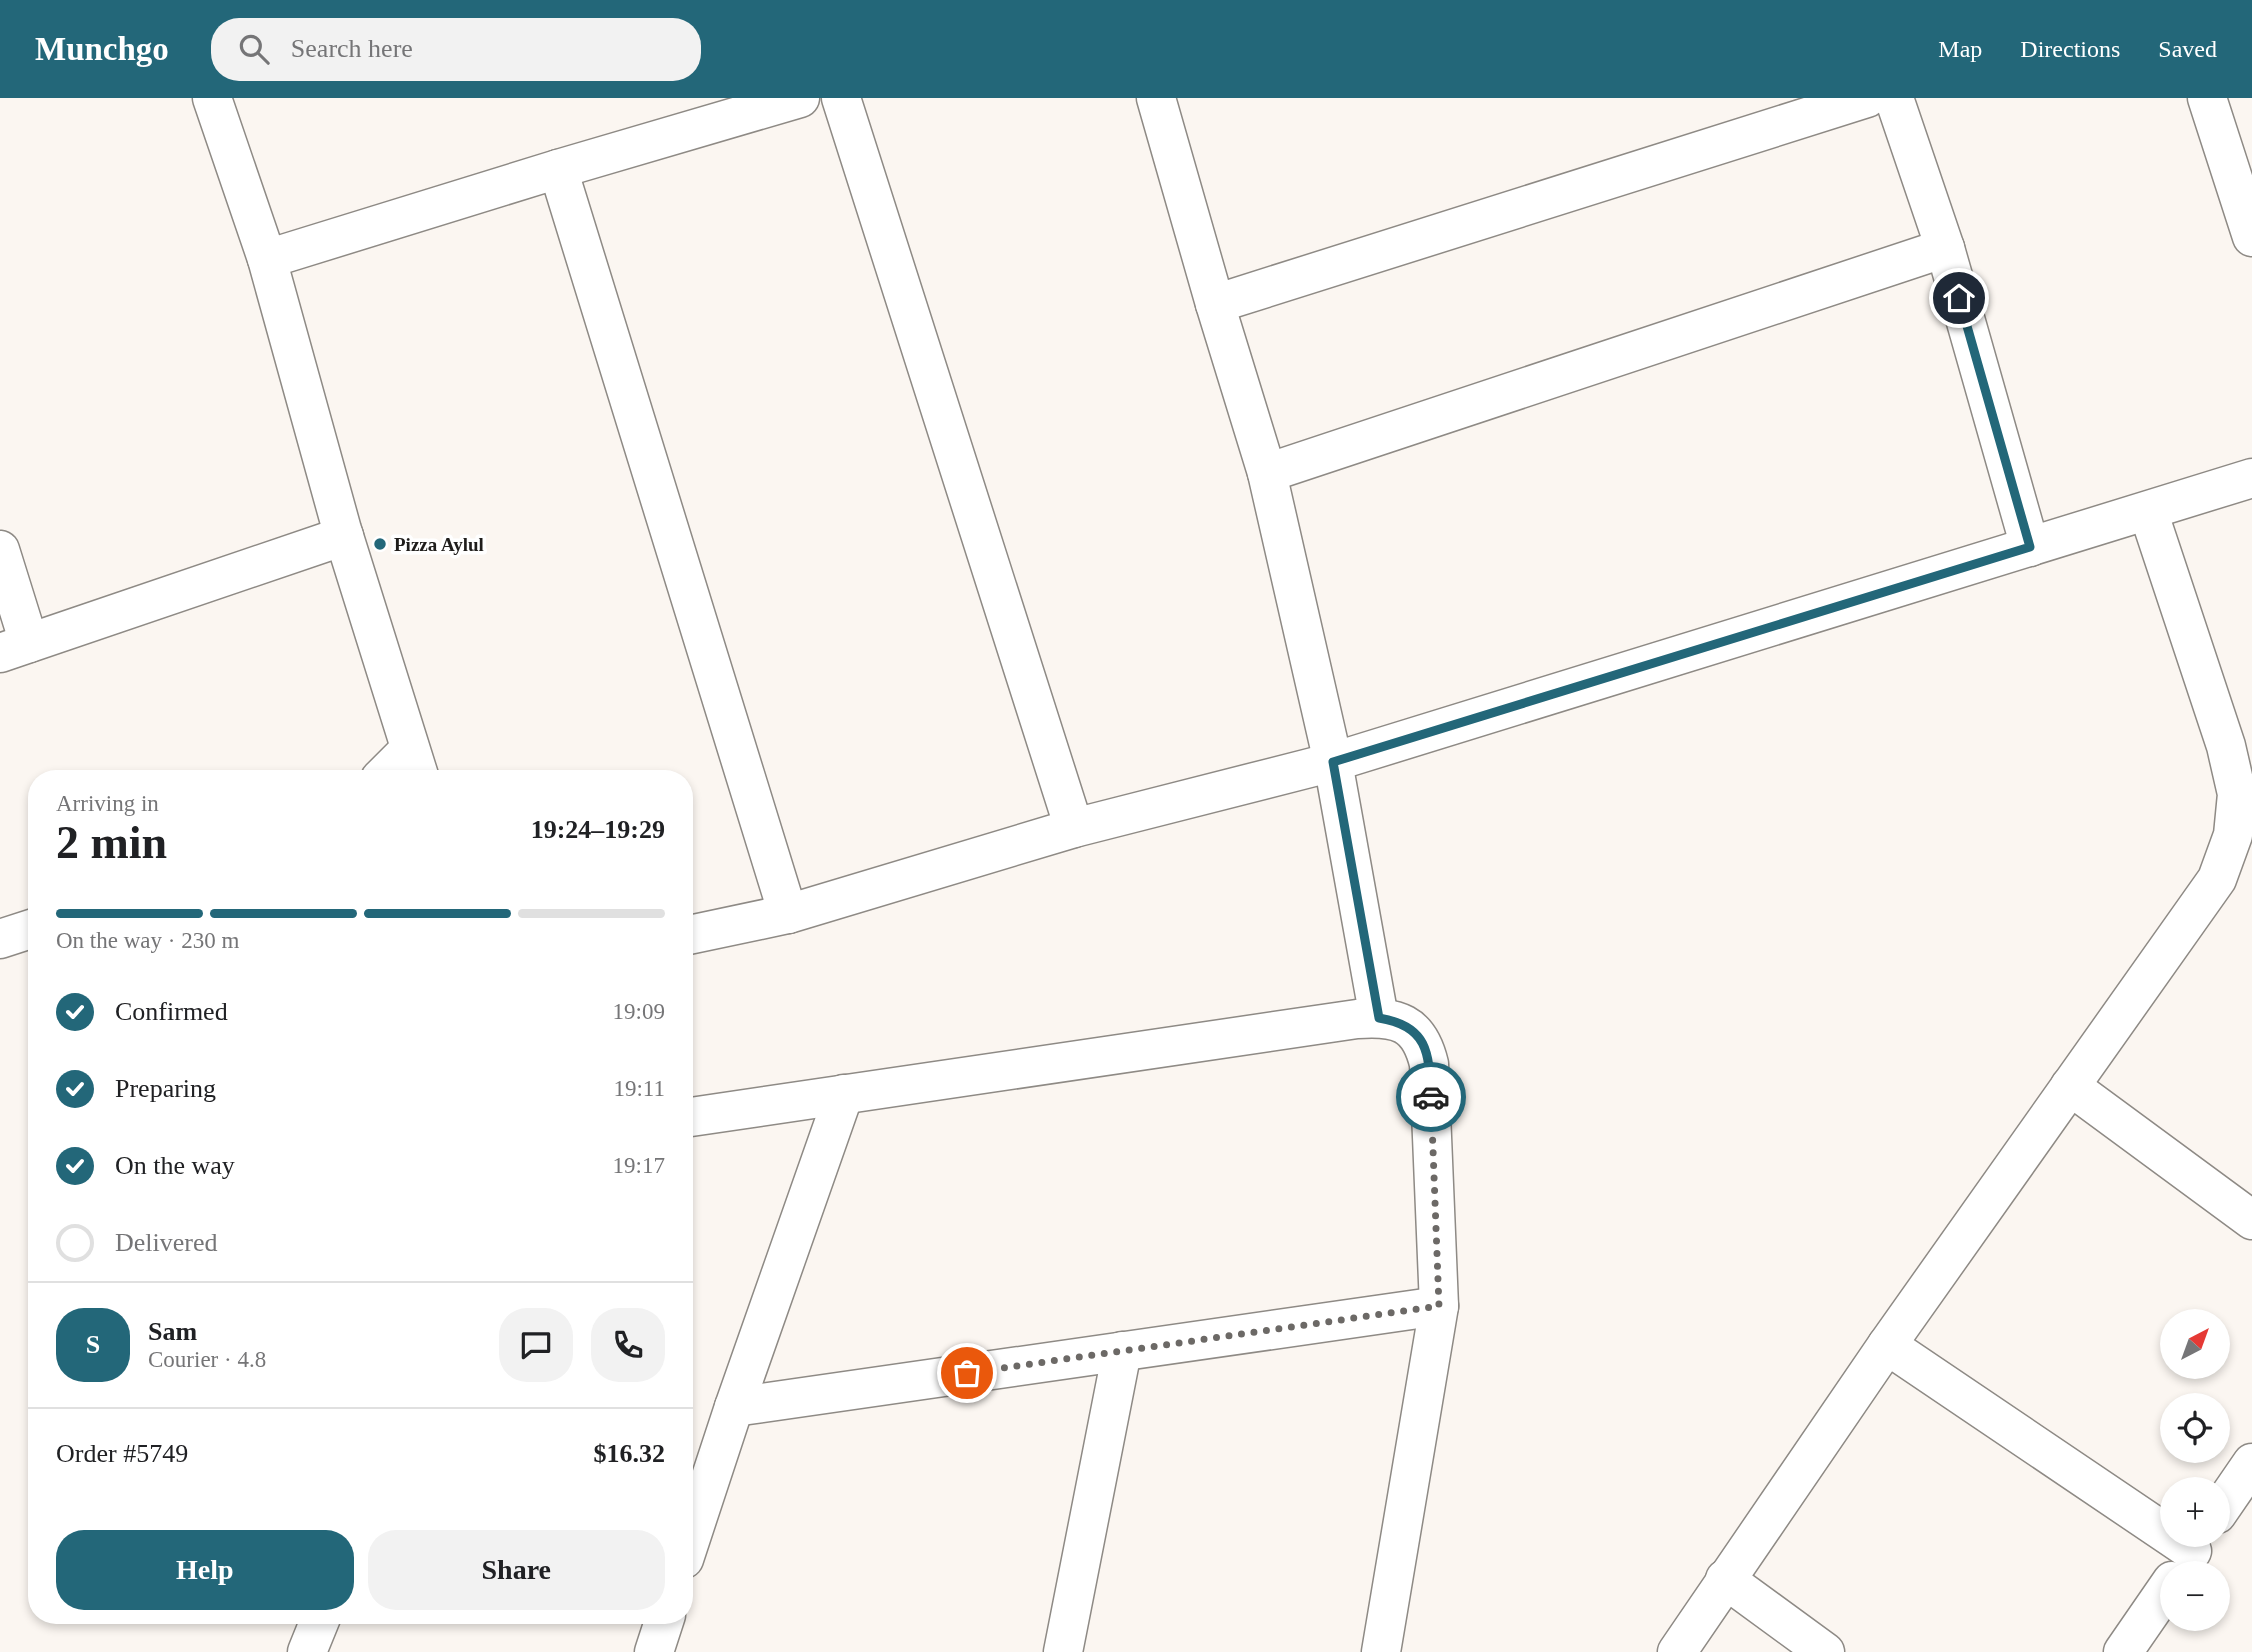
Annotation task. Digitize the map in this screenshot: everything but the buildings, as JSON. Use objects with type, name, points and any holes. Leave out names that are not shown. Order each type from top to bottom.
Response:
[{"type":"street","points":[[212,98],[267,259],[344,536],[415,764]]},
{"type":"street","points":[[267,259],[800,98]]},
{"type":"street","points":[[842,98],[1074,828]]},
{"type":"street","points":[[1156,98],[1214,304],[1267,473],[1333,762],[1379,1018]]},
{"type":"street","points":[[1214,304],[1867,98]]},
{"type":"street","points":[[1894,98],[1945,248],[2030,547]]},
{"type":"street","points":[[2207,98],[2252,237]]},
{"type":"street","points":[[558,169],[788,914]]},
{"type":"street","points":[[1267,473],[1945,248]]},
{"type":"street","points":[[693,934],[788,914],[1074,828],[1333,762],[2252,478]]},
{"type":"street","points":[[1677,1652],[1886,1345],[2217,879],[2233,835],[2237,794],[2226,746],[2148,511]]},
{"type":"street","points":[[0,550],[15,648],[344,536]]},
{"type":"street","points":[[0,939],[28,930]]},
{"type":"street","points":[[693,1117],[1344,1021],[1379,1018],[1399,1021],[1414,1030],[1425,1044],[1429,1064],[1439,1306],[1381,1652]]},
{"type":"street","points":[[2070,1086],[2252,1220]]},
{"type":"street","points":[[693,1532],[844,1094]]},
{"type":"street","points":[[734,1407],[1439,1306]]},
{"type":"street","points":[[1886,1345],[2186,1560],[2123,1652]]},
{"type":"street","points":[[1063,1652],[1122,1351]]},
{"type":"street","points":[[2230,1495],[2252,1463]]},
{"type":"street","points":[[1725,1579],[1825,1652]]},
{"type":"street","points":[[307,1652],[318,1624]]},
{"type":"street","points":[[654,1652],[663,1624]]},
{"type":"way so far","points":[[967,1373],[1439,1306],[1431,1097]]},
{"type":"place","name":"Pizza Aylul","points":[[380,544]]},
{"type":"route","points":[[1431,1097],[1425,1044],[1414,1030],[1399,1021],[1379,1018],[1333,762],[2030,547],[1959,298]]}]
